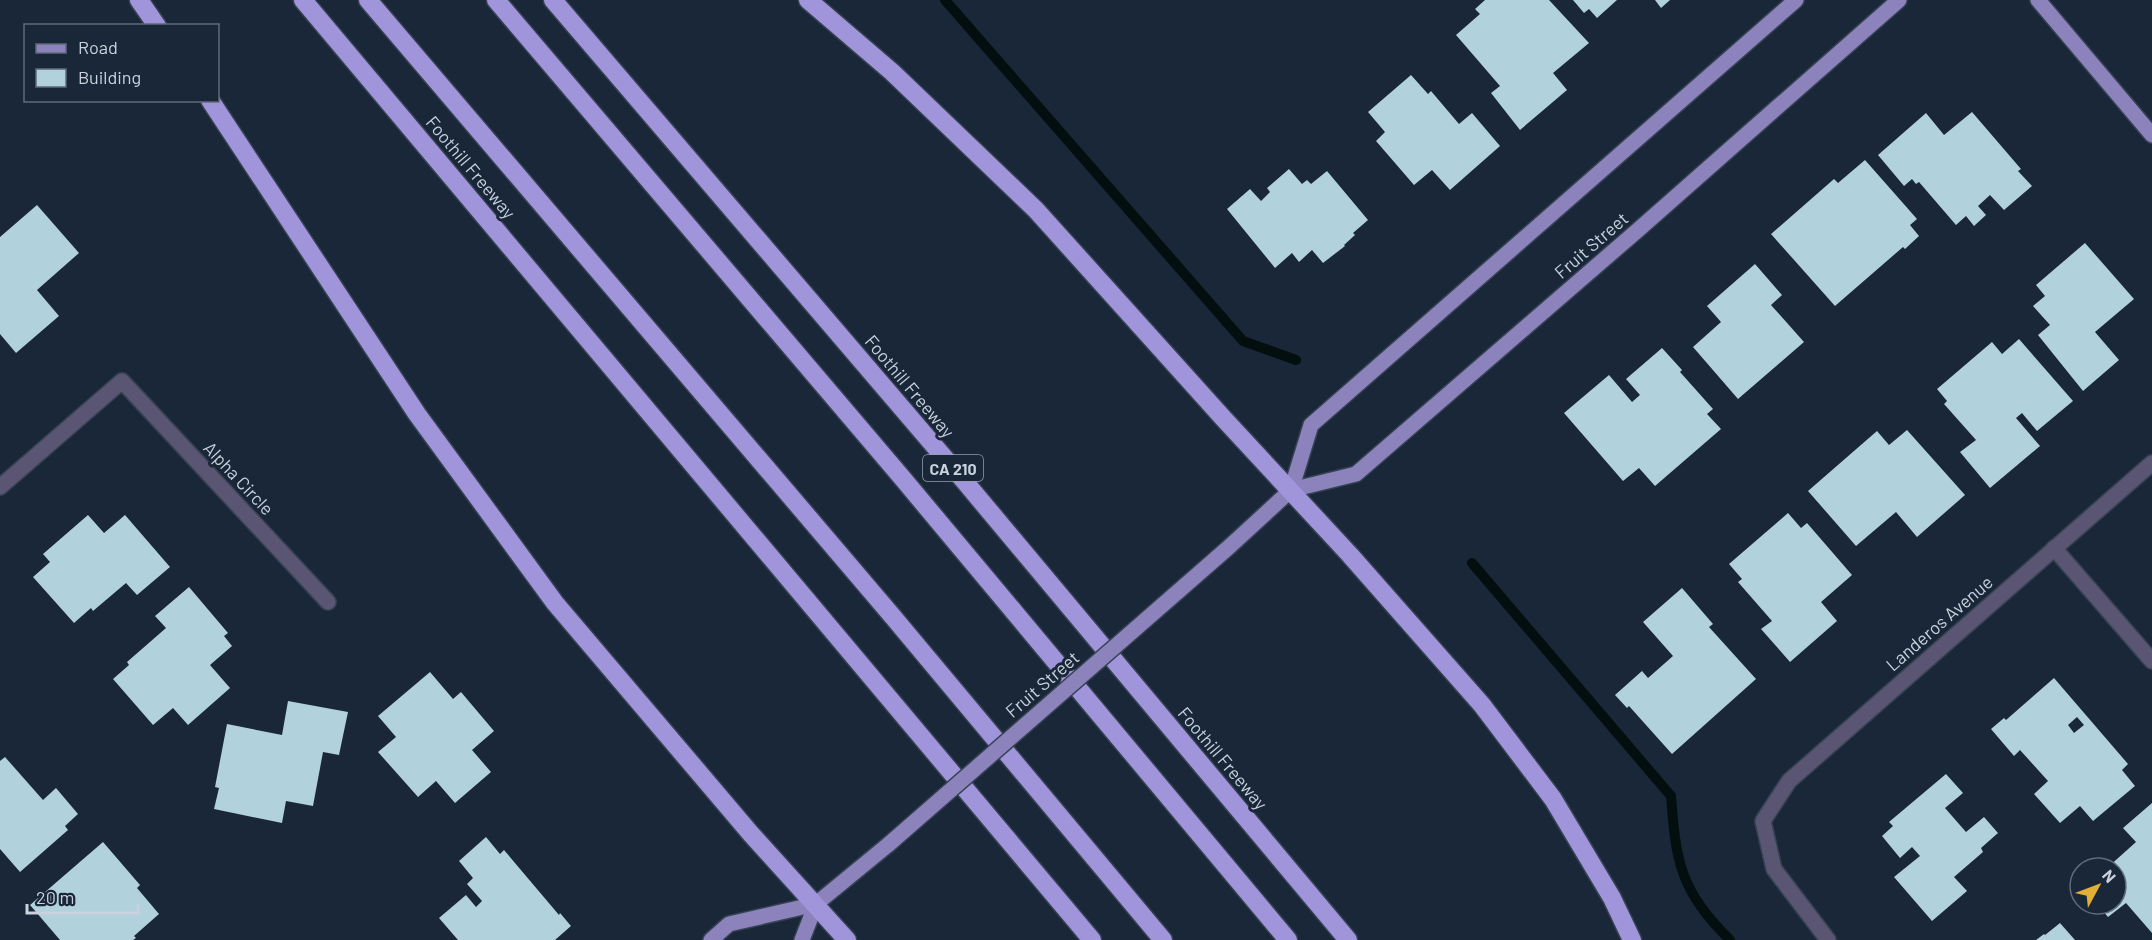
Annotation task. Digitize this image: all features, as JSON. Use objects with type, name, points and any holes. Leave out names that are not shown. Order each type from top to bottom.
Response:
[{"type":"highway","points":[[139,0],[156,24]]},
{"type":"highway","name":"Foothill Freeway","points":[[303,0],[1092,940]]},
{"type":"highway","points":[[368,0],[848,564],[1163,940]]},
{"type":"highway","points":[[496,0],[911,489],[1288,940]]},
{"type":"highway","name":"Foothill Freeway","points":[[553,0],[966,483],[1348,940]]},
{"type":"highway","points":[[808,0],[892,72],[1036,210],[1291,490],[1482,705],[1553,799],[1612,897],[1632,940]]},
{"type":"highway","points":[[211,102],[417,414],[555,603],[751,834],[847,940]]},
{"type":"main road","points":[[1291,490],[1311,425],[1796,0]]},
{"type":"main road","name":"Fruit Street","points":[[711,940],[729,924],[816,904],[889,844],[1229,547],[1291,490],[1356,474],[1899,0]]},
{"type":"main road","points":[[2038,0],[2152,135]]},
{"type":"main road","name":"Fruit Street","points":[[802,940],[816,904]]},
{"type":"street","name":"Alpha Circle","points":[[0,487],[122,381],[328,602]]},
{"type":"street","name":"Landeros Avenue","points":[[1828,940],[1774,868],[1763,821],[1789,781],[2152,463]]},
{"type":"street","points":[[2054,548],[2152,661]]},
{"type":"building","points":[[1485,0],[1549,0],[1589,43],[1553,73],[1567,90],[1520,130],[1491,93],[1500,86],[1456,35],[1480,14],[1475,9]]},
{"type":"building","points":[[1573,0],[1617,0],[1597,18],[1589,9],[1584,13]]},
{"type":"building","points":[[1655,0],[1670,0],[1661,8]]},
{"type":"building","points":[[1411,75],[1428,94],[1431,91],[1459,124],[1472,113],[1500,146],[1450,190],[1432,170],[1414,185],[1376,141],[1385,132],[1368,112]]},
{"type":"building","points":[[1972,112],[2021,169],[2018,171],[2032,186],[2004,210],[1990,195],[1978,206],[1986,215],[1974,226],[1966,216],[1956,225],[1919,182],[1916,184],[1912,179],[1904,186],[1878,155],[1926,113],[1944,135]]},
{"type":"building","points":[[1865,160],[1917,219],[1910,225],[1919,236],[1835,306],[1771,234],[1834,179],[1838,183]]},
{"type":"building","points":[[1289,169],[1302,184],[1307,180],[1311,184],[1327,171],[1368,220],[1353,233],[1355,235],[1345,246],[1323,263],[1312,250],[1299,262],[1292,253],[1275,268],[1227,209],[1250,189],[1261,201],[1270,192],[1267,188]]},
{"type":"building","points":[[37,205],[79,253],[37,290],[59,316],[16,353],[0,334],[0,237]]},
{"type":"building","points":[[2085,243],[2134,299],[2095,332],[2119,360],[2083,391],[2038,335],[2050,325],[2033,306],[2045,296],[2036,285]]},
{"type":"building","points":[[1755,264],[1782,295],[1771,305],[1804,342],[1738,399],[1693,347],[1721,322],[1707,306]]},
{"type":"building","points":[[2019,339],[2073,401],[2037,431],[2022,413],[2016,418],[2040,446],[1990,488],[1960,452],[1976,440],[1944,404],[1947,401],[1937,389],[1992,342],[2002,354]]},
{"type":"building","points":[[1662,348],[1713,409],[1707,414],[1721,429],[1655,486],[1639,468],[1623,481],[1564,413],[1609,375],[1632,402],[1640,395],[1626,379]]},
{"type":"building","points":[[1907,430],[1965,495],[1917,537],[1896,512],[1856,546],[1808,491],[1877,431],[1889,445]]},
{"type":"building","points":[[1788,513],[1801,528],[1807,523],[1852,575],[1821,602],[1837,621],[1790,662],[1761,629],[1772,621],[1738,582],[1742,579],[1729,564]]},
{"type":"building","points":[[88,515],[104,533],[125,515],[170,567],[137,595],[126,583],[93,611],[91,608],[74,623],[33,577],[50,562],[43,554]]},
{"type":"building","points":[[189,587],[228,633],[224,636],[232,646],[210,665],[230,688],[188,725],[173,708],[153,725],[113,679],[129,665],[127,662],[166,628],[155,616]]},
{"type":"building","points":[[1682,588],[1713,624],[1709,627],[1756,679],[1672,754],[1629,706],[1627,708],[1615,695],[1642,671],[1648,678],[1673,656],[1643,622]]},
{"type":"building","points":[[430,672],[453,699],[461,692],[494,731],[472,750],[491,772],[455,803],[436,781],[418,797],[378,752],[396,737],[378,716]]},
{"type":"building","points":[[2054,678],[2128,764],[2122,770],[2135,786],[2093,821],[2080,806],[2060,823],[2034,794],[2048,781],[2020,750],[2014,756],[1991,729],[2004,718],[2006,720]],"holes":[[[2077,717],[2084,725],[2074,733],[2068,725]]]},
{"type":"building","points":[[288,701],[348,712],[339,755],[323,752],[313,806],[286,801],[282,823],[214,809],[219,788],[215,787],[227,724],[282,735]]},
{"type":"building","points":[[5,757],[43,800],[56,788],[78,814],[65,826],[68,830],[20,872],[0,849],[0,761]]},
{"type":"building","points":[[1946,774],[1963,793],[1945,808],[1966,832],[1984,817],[1998,833],[1981,848],[1983,852],[1954,877],[1967,891],[1932,921],[1894,877],[1920,856],[1912,847],[1900,858],[1882,836],[1893,826],[1889,822]]},
{"type":"building","points":[[2152,803],[2152,933],[2128,905],[2128,856],[2120,856],[2136,842],[2123,828]]},
{"type":"building","points":[[486,837],[500,854],[504,850],[571,926],[555,940],[458,940],[439,918],[466,895],[476,907],[482,901],[467,884],[473,878],[459,861]]},
{"type":"building","points":[[103,842],[140,885],[137,888],[159,914],[134,936],[136,938],[133,940],[60,940],[30,905]]},
{"type":"building","points":[[2060,923],[2075,940],[2036,940],[2045,935]]},
{"type":"waterway","points":[[945,0],[1243,341],[1296,360]]},
{"type":"waterway","points":[[1472,563],[1671,796],[1675,840],[1684,874],[1700,906],[1730,940]]}]
